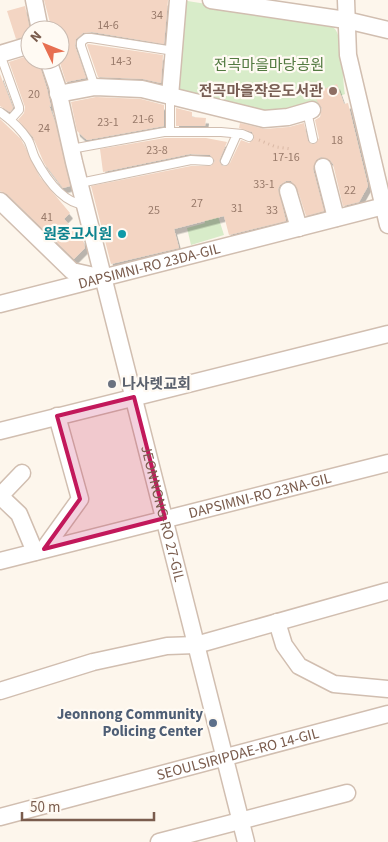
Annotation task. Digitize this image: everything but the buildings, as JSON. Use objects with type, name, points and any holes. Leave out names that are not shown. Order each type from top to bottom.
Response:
[{"type":"street","points":[[34,0],[38,20]]},
{"type":"street","points":[[170,96],[178,0]]},
{"type":"street","points":[[211,0],[346,20],[388,30]]},
{"type":"street","points":[[346,0],[348,55],[386,206],[388,225]]},
{"type":"street","points":[[0,54],[20,48]]},
{"type":"street","name":"JEONNONG-RO 27-GIL","points":[[51,70],[246,842]]},
{"type":"street","points":[[58,94],[95,87],[142,90],[264,119],[288,117],[309,111]]},
{"type":"street","points":[[323,167],[336,218]]},
{"type":"street","points":[[288,191],[299,228]]},
{"type":"street","points":[[0,201],[72,271],[104,278]]},
{"type":"street","name":"DAPSIMNI-RO 23DA-GIL","points":[[0,304],[386,206]]},
{"type":"street","points":[[0,431],[388,334]]},
{"type":"street","points":[[22,473],[0,496],[19,514],[39,550],[80,499],[57,416]]},
{"type":"street","name":"DAPSIMNI-RO 23NA-GIL","points":[[0,560],[388,463]]},
{"type":"street","points":[[0,691],[93,662],[167,646],[196,645],[388,591]]},
{"type":"street","points":[[277,622],[284,645],[300,666],[334,684],[388,689]]},
{"type":"street","name":"SEOULSIRIPDAE-RO 14-GIL","points":[[0,817],[388,714]]},
{"type":"street","points":[[158,842],[348,793]]},
{"type":"lane","points":[[95,87],[81,46],[81,42],[84,39],[91,38],[174,51]]},
{"type":"lane","points":[[0,54],[19,107],[18,112],[10,120]]},
{"type":"lane","points":[[170,96],[170,132]]},
{"type":"lane","points":[[309,111],[313,139]]},
{"type":"lane","points":[[0,112],[28,140],[38,162],[57,190],[74,203],[85,205]]},
{"type":"lane","points":[[71,150],[129,137],[170,132],[237,134],[249,137]]},
{"type":"lane","points":[[225,161],[237,134]]},
{"type":"lane","points":[[80,183],[191,160],[209,161]]},
{"type":"path","points":[[249,137],[276,147],[292,149]]},
{"type":"highlighted area","points":[[134,397],[165,518],[44,549],[80,499],[57,416]]},
{"type":"green space","name":"전곡마을마당공원","points":[[181,0],[320,22],[331,26],[340,40],[345,94],[308,108],[268,116],[174,94]]},
{"type":"green space","points":[[217,213],[224,235],[191,245],[187,228],[205,223],[203,217]]},
{"type":"place","name":"전곡마을작은도서관","points":[[333,91]]},
{"type":"place","name":"원중고시원","points":[[122,234]]},
{"type":"place","name":"나사렛교회","points":[[112,384]]},
{"type":"place","name":"Jeonnong Community Policing Center","points":[[213,723]]}]
